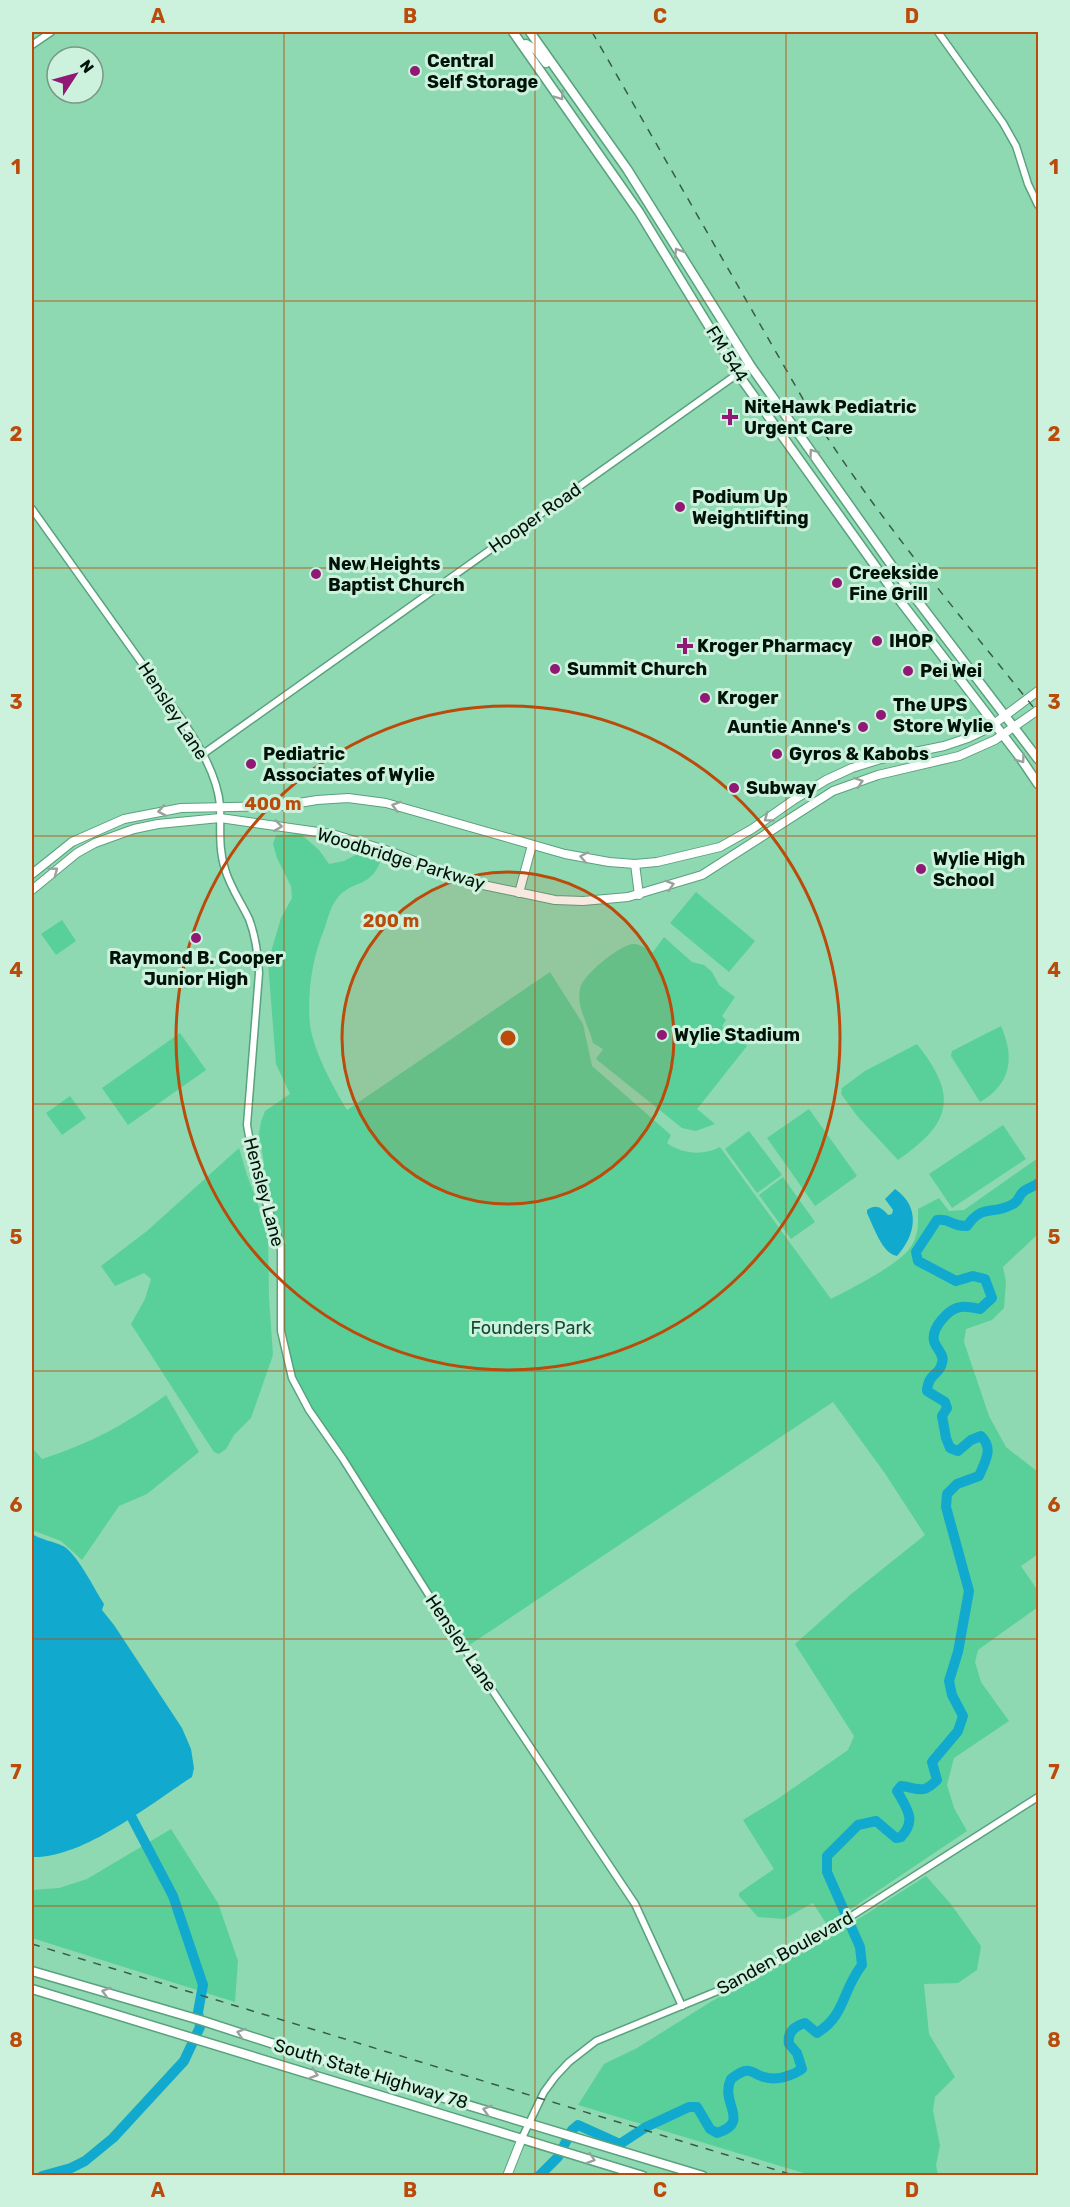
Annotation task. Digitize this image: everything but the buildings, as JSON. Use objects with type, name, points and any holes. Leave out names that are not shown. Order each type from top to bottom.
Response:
[{"type":"main road","name":"FM 544","points":[[513,32],[639,212],[738,374],[901,602],[1038,784]]},
{"type":"main road","name":"FM 544","points":[[530,32],[627,169],[750,364],[904,583],[1038,759]]},
{"type":"main road","points":[[523,45],[532,46],[551,70],[562,76]]},
{"type":"main road","points":[[679,278],[685,277],[691,281],[704,301],[714,309]]},
{"type":"main road","points":[[821,490],[834,482]]},
{"type":"main road","name":"Woodbridge Parkway","points":[[32,874],[72,842],[124,819],[181,807],[281,806],[317,800],[386,803],[576,856],[635,864],[683,857],[720,847],[752,829],[826,780],[871,762],[960,741],[983,731],[1038,691]]},
{"type":"main road","name":"Woodbridge Parkway","points":[[32,890],[77,853],[95,843],[134,829],[192,819],[220,818],[332,834],[389,851],[464,881],[555,900],[583,901],[639,895],[702,876],[833,791],[878,775],[960,756],[1003,735],[1038,710]]},
{"type":"main road","points":[[915,752],[919,767]]},
{"type":"main road","points":[[826,780],[833,791]]},
{"type":"main road","points":[[752,829],[759,840]]},
{"type":"main road","points":[[72,842],[77,853]]},
{"type":"main road","points":[[519,893],[531,845]]},
{"type":"main road","points":[[635,864],[639,895]]},
{"type":"main road","name":"South State Highway 78","points":[[35,1972],[703,2175]]},
{"type":"main road","name":"South State Highway 78","points":[[34,1990],[643,2175]]},
{"type":"main road","points":[[507,2175],[522,2138]]},
{"type":"street","points":[[32,45],[51,32]]},
{"type":"street","points":[[938,32],[1011,138],[1038,205]]},
{"type":"street","name":"Hooper Road","points":[[203,754],[750,364]]},
{"type":"street","name":"Hensley Lane","points":[[32,509],[181,718],[203,754],[215,782],[220,806],[220,847],[224,867],[249,919],[258,957],[247,1125],[255,1170],[281,1246],[281,1331],[292,1378],[309,1410],[432,1600],[635,1904],[682,2006]]},
{"type":"street","name":"Sanden Boulevard","points":[[522,2138],[544,2092],[555,2077],[582,2050],[613,2033],[742,1981],[795,1952],[1038,1797]]},
{"type":"green space","name":"Founders Park","points":[[301,834],[319,850],[329,864],[344,861],[367,849],[383,854],[378,866],[368,879],[349,888],[334,903],[316,953],[311,977],[309,1013],[312,1035],[325,1069],[347,1110],[550,972],[583,1024],[592,1066],[671,1135],[667,1143],[673,1147],[700,1153],[720,1147],[831,1299],[875,1275],[907,1252],[916,1236],[918,1209],[939,1198],[949,1211],[964,1210],[1038,1158],[1038,1234],[1003,1267],[1006,1282],[1004,1308],[992,1320],[966,1329],[964,1342],[989,1416],[1006,1447],[1038,1472],[1038,1554],[1021,1566],[1038,1591],[1038,1607],[978,1650],[975,1662],[981,1682],[1009,1721],[954,1758],[947,1785],[954,1808],[967,1831],[827,1925],[813,1903],[784,1919],[758,1917],[739,1896],[739,1893],[774,1869],[743,1820],[848,1750],[854,1736],[795,1644],[850,1595],[925,1535],[884,1472],[833,1402],[465,1648],[292,1378],[281,1314],[281,1253],[255,1170],[264,1164],[259,1133],[265,1111],[290,1094],[276,1064],[268,962],[281,918],[292,898],[291,886],[277,858],[273,844],[276,835]]},
{"type":"green space","points":[[696,892],[755,941],[729,972],[670,923]]},
{"type":"green space","points":[[62,920],[76,941],[56,955],[41,934]]},
{"type":"green space","name":"Wylie Stadium","points":[[664,937],[692,962],[704,965],[712,972],[719,985],[735,997],[722,1016],[726,1020],[722,1026],[747,1046],[697,1109],[715,1124],[696,1131],[682,1128],[596,1059],[603,1049],[593,1043],[580,1003],[582,983],[602,962],[618,950],[632,944],[640,945],[653,952]]},
{"type":"green space","points":[[1001,1026],[1008,1049],[1007,1069],[998,1087],[980,1102],[951,1056],[952,1051]]},
{"type":"green space","points":[[180,1033],[206,1070],[128,1125],[102,1088]]},
{"type":"green space","points":[[917,1044],[939,1079],[943,1094],[943,1108],[929,1134],[898,1160],[858,1117],[841,1094],[842,1088],[865,1071]]},
{"type":"green space","points":[[70,1096],[86,1118],[62,1135],[46,1113]]},
{"type":"green space","points":[[809,1109],[857,1176],[815,1206],[767,1138]]},
{"type":"green space","points":[[1003,1125],[1026,1159],[952,1208],[929,1174]]},
{"type":"green space","points":[[749,1131],[782,1175],[757,1193],[725,1149]]},
{"type":"green space","points":[[239,1148],[268,1231],[273,1355],[251,1418],[234,1435],[226,1449],[219,1454],[214,1452],[131,1324],[145,1299],[151,1279],[144,1273],[115,1286],[101,1266],[147,1231]]},
{"type":"green space","points":[[783,1177],[815,1222],[791,1239],[759,1195]]},
{"type":"green space","points":[[166,1395],[199,1452],[147,1494],[119,1506],[82,1560],[61,1541],[32,1530],[32,1448],[42,1459],[76,1447],[121,1425]]},
{"type":"green space","points":[[171,1829],[218,1903],[238,1961],[235,2002],[32,1938],[32,1890],[59,1888],[87,1879]]},
{"type":"green space","points":[[926,1876],[950,1903],[981,1946],[977,1970],[958,1983],[924,1984],[929,2034],[955,2077],[935,2097],[933,2110],[940,2146],[936,2165],[938,2175],[810,2175],[578,2105],[604,2064],[637,2048],[712,2001],[827,1939]]},
{"type":"water","points":[[895,1189],[909,1204],[913,1221],[908,1239],[897,1256],[882,1245],[867,1213],[870,1208],[876,1207],[881,1208],[888,1215],[892,1214],[893,1210],[885,1199]]},
{"type":"water","points":[[32,1534],[63,1546],[79,1563],[104,1604],[102,1610],[182,1728],[191,1749],[194,1768],[192,1777],[94,1840],[52,1855],[32,1857]]},
{"type":"waterway","points":[[539,2176],[558,2157],[572,2130],[578,2125],[620,2144],[646,2127],[689,2107],[697,2107],[710,2129],[717,2133],[727,2129],[734,2117],[728,2088],[731,2079],[745,2071],[769,2078],[779,2078],[802,2069],[797,2053],[789,2044],[791,2033],[805,2023],[817,2033],[826,2026],[839,2010],[862,1965],[860,1947],[827,1872],[827,1856],[858,1825],[876,1821],[896,1838],[901,1837],[909,1825],[909,1814],[897,1791],[901,1786],[924,1789],[932,1785],[937,1780],[932,1762],[958,1731],[963,1716],[952,1695],[949,1681],[958,1652],[969,1591],[946,1507],[947,1494],[957,1484],[979,1476],[988,1450],[981,1436],[971,1440],[958,1451],[950,1448],[942,1416],[947,1408],[945,1402],[927,1391],[929,1381],[939,1370],[943,1360],[934,1341],[938,1325],[956,1308],[980,1309],[992,1298],[985,1279],[973,1276],[956,1281],[918,1261],[916,1252],[937,1220],[967,1226],[983,1212],[1015,1203],[1024,1191],[1038,1183]]},
{"type":"waterway","points":[[42,2176],[71,2168],[85,2161],[113,2138],[184,2061],[200,2027],[198,2012],[203,1985],[173,1896],[131,1816],[119,1808]]},
{"type":"railway","points":[[592,32],[807,406],[833,446],[918,563],[1038,713]]},
{"type":"railway","points":[[32,1944],[796,2176]]},
{"type":"place","name":"Central Self Storage","points":[[415,71]]},
{"type":"place","name":"NiteHawk Pediatric Urgent Care","points":[[730,417]]},
{"type":"place","name":"Podium Up Weightlifting","points":[[680,507]]},
{"type":"place","name":"New Heights Baptist Church","points":[[316,574]]},
{"type":"place","name":"Creekside Fine Grill","points":[[837,583]]},
{"type":"place","name":"IHOP","points":[[877,641]]},
{"type":"place","name":"Kroger Pharmacy","points":[[685,646]]},
{"type":"place","name":"Summit Church","points":[[555,669]]},
{"type":"place","name":"Pei Wei","points":[[908,671]]},
{"type":"place","name":"Kroger","points":[[705,698]]},
{"type":"place","name":"The UPS Store Wylie","points":[[881,715]]},
{"type":"place","name":"Auntie Anne's","points":[[863,727]]},
{"type":"place","name":"Gyros & Kabobs","points":[[777,754]]},
{"type":"place","name":"Pediatric Associates of Wylie","points":[[251,764]]},
{"type":"place","name":"Subway","points":[[734,788]]},
{"type":"place","name":"Wylie High School","points":[[921,869]]},
{"type":"place","name":"Raymond B. Cooper Junior High","points":[[196,938]]},
{"type":"place","name":"Wylie Stadium","points":[[662,1035]]}]
